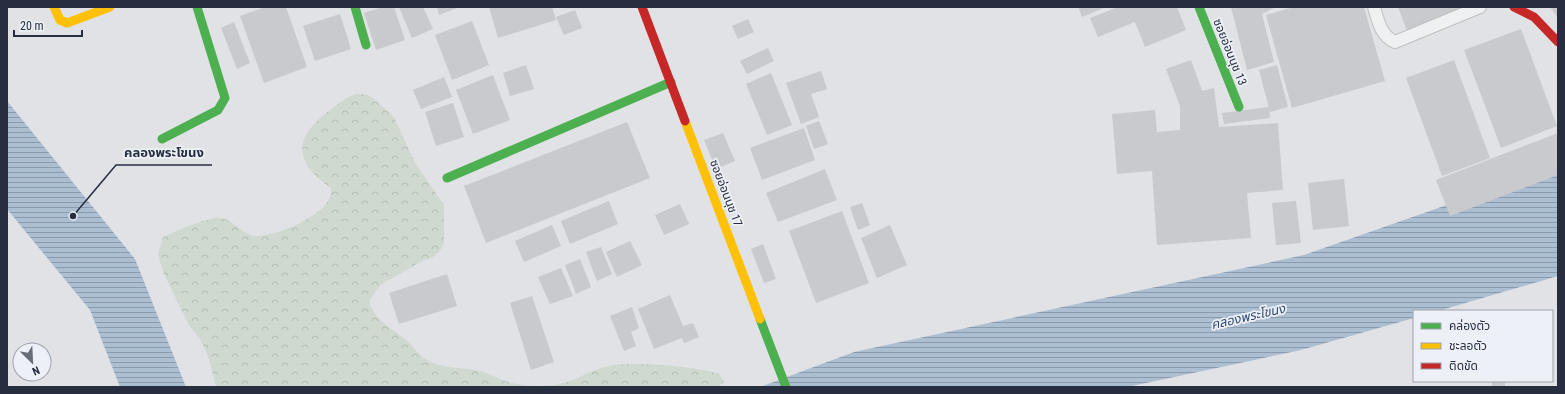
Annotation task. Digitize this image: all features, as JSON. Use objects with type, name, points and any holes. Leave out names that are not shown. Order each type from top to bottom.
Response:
[{"type":"street","points":[[54,7],[60,20],[66,24],[110,7]]},
{"type":"street","points":[[162,139],[218,110],[225,98],[197,7]]},
{"type":"street","points":[[355,7],[366,45]]},
{"type":"street","name":"ซอยอ่อนนุช 17","points":[[642,7],[786,387]]},
{"type":"street","name":"ซอยอ่อนนุช 13","points":[[1199,7],[1239,107]]},
{"type":"street","points":[[1514,7],[1534,17],[1558,42]]},
{"type":"street","points":[[447,178],[671,82]]},
{"type":"lane","points":[[1374,7],[1381,28],[1389,40],[1395,42],[1480,7]]},
{"type":"green space","points":[[355,94],[364,94],[373,98],[394,117],[414,161],[444,205],[444,242],[440,251],[433,257],[424,260],[380,285],[369,301],[371,308],[379,318],[405,339],[424,358],[439,365],[480,371],[511,383],[529,386],[561,384],[594,370],[608,366],[632,364],[664,365],[708,371],[719,374],[724,382],[718,387],[216,387],[208,356],[200,339],[189,325],[163,272],[158,254],[163,237],[202,221],[215,218],[226,219],[251,235],[264,235],[275,233],[298,224],[319,211],[330,197],[331,188],[319,179],[304,160],[302,150],[304,140],[309,130],[317,121],[342,101]]},
{"type":"water","points":[[7,101],[135,259],[186,387],[120,387],[90,310],[7,209]]},
{"type":"water","points":[[1558,166],[1558,276],[1441,310],[1413,310],[1413,318],[1301,350],[1127,387],[760,387],[854,352],[1304,255]]},
{"type":"building","points":[[265,7],[286,7],[307,67],[264,83],[240,16]]},
{"type":"building","points":[[383,7],[394,7],[405,40],[376,50],[364,13]]},
{"type":"building","points":[[399,7],[423,7],[433,29],[412,38]]},
{"type":"building","points":[[437,7],[457,7],[457,8],[439,15]]},
{"type":"building","points":[[489,7],[552,7],[556,20],[498,38]]},
{"type":"building","points":[[1078,7],[1106,7],[1082,17]]},
{"type":"building","points":[[1118,7],[1177,7],[1186,30],[1145,47],[1135,22],[1098,37],[1090,18]]},
{"type":"building","points":[[1231,7],[1276,7],[1262,14],[1274,62],[1247,70]]},
{"type":"building","points":[[1294,7],[1364,7],[1385,81],[1292,108],[1266,15]]},
{"type":"building","points":[[1398,7],[1458,7],[1460,12],[1407,31]]},
{"type":"building","points":[[1550,7],[1558,7],[1558,18]]},
{"type":"building","points":[[575,10],[582,28],[564,35],[556,17]]},
{"type":"building","points":[[340,14],[351,49],[315,61],[303,26]]},
{"type":"building","points":[[748,19],[754,32],[738,39],[732,26]]},
{"type":"building","points":[[472,21],[489,65],[452,80],[435,35]]},
{"type":"building","points":[[234,22],[250,63],[237,69],[221,28]]},
{"type":"building","points":[[1521,29],[1557,126],[1501,148],[1464,50]]},
{"type":"building","points":[[768,48],[774,61],[747,74],[740,61]]},
{"type":"building","points":[[1191,60],[1202,91],[1214,88],[1219,127],[1278,123],[1283,190],[1247,193],[1251,238],[1157,245],[1152,171],[1117,174],[1112,114],[1155,110],[1157,132],[1180,130],[1180,106],[1166,69]]},
{"type":"building","points":[[1454,60],[1490,158],[1442,176],[1406,78]]},
{"type":"building","points":[[526,65],[534,89],[510,96],[503,73]]},
{"type":"building","points":[[1277,65],[1288,107],[1270,112],[1259,70]]},
{"type":"building","points":[[821,71],[827,89],[811,94],[819,117],[801,124],[786,83]]},
{"type":"building","points":[[771,73],[792,125],[767,135],[746,84]]},
{"type":"building","points":[[493,75],[510,120],[473,134],[456,90]]},
{"type":"building","points":[[444,77],[452,97],[421,109],[413,90]]},
{"type":"building","points":[[453,103],[464,137],[436,146],[425,112]]},
{"type":"building","points":[[1269,107],[1270,118],[1224,124],[1222,113]]},
{"type":"building","points":[[819,121],[828,144],[814,149],[806,126]]},
{"type":"building","points":[[627,122],[650,178],[486,243],[464,186]]},
{"type":"building","points":[[804,128],[815,160],[762,180],[750,148]]},
{"type":"building","points":[[723,133],[735,161],[716,169],[704,140]]},
{"type":"building","points":[[1558,133],[1558,175],[1450,216],[1436,180]]},
{"type":"building","points":[[825,169],[837,200],[778,222],[766,193]]},
{"type":"building","points":[[1344,179],[1349,226],[1313,230],[1308,183]]},
{"type":"building","points":[[609,201],[618,224],[570,244],[561,221]]},
{"type":"building","points":[[1296,201],[1301,243],[1276,245],[1272,203]]},
{"type":"building","points":[[862,203],[870,225],[858,230],[850,207]]},
{"type":"building","points":[[680,204],[689,224],[664,235],[655,215]]},
{"type":"building","points":[[842,211],[869,283],[816,303],[789,231]]},
{"type":"building","points":[[552,225],[561,246],[524,262],[515,241]]},
{"type":"building","points":[[890,225],[907,265],[877,278],[861,238]]},
{"type":"building","points":[[630,241],[642,265],[617,277],[606,252]]},
{"type":"building","points":[[763,244],[776,279],[764,283],[751,249]]},
{"type":"building","points":[[601,247],[612,274],[597,281],[586,252]]},
{"type":"building","points":[[580,259],[591,287],[576,294],[565,265]]},
{"type":"building","points":[[561,268],[573,296],[550,304],[538,277]]},
{"type":"building","points":[[447,274],[457,306],[399,324],[389,293]]},
{"type":"building","points":[[670,295],[683,326],[693,323],[699,337],[684,343],[682,338],[654,349],[638,309]]},
{"type":"building","points":[[532,296],[554,362],[531,370],[510,303]]},
{"type":"building","points":[[632,307],[639,328],[631,332],[636,346],[624,351],[610,316]]},
{"type":"building","points":[[1492,382],[1505,382],[1505,387],[1492,387]]},
{"type":"traffic: fast","points":[[162,139],[218,110],[225,98],[197,7]]},
{"type":"traffic: fast","points":[[355,7],[366,45]]},
{"type":"traffic: fast","points":[[1199,7],[1239,107]]},
{"type":"traffic: fast","points":[[447,178],[671,82]]},
{"type":"traffic: fast","points":[[760,319],[786,387]]},
{"type":"traffic: slow","points":[[54,7],[60,20],[67,23],[110,7]]},
{"type":"traffic: slow","points":[[685,121],[760,319]]},
{"type":"traffic: jam","points":[[642,7],[685,121]]},
{"type":"traffic: jam","points":[[1514,7],[1534,17],[1558,42]]},
{"type":"place","name":"คลองพระโขนง","points":[[73,216]]}]
